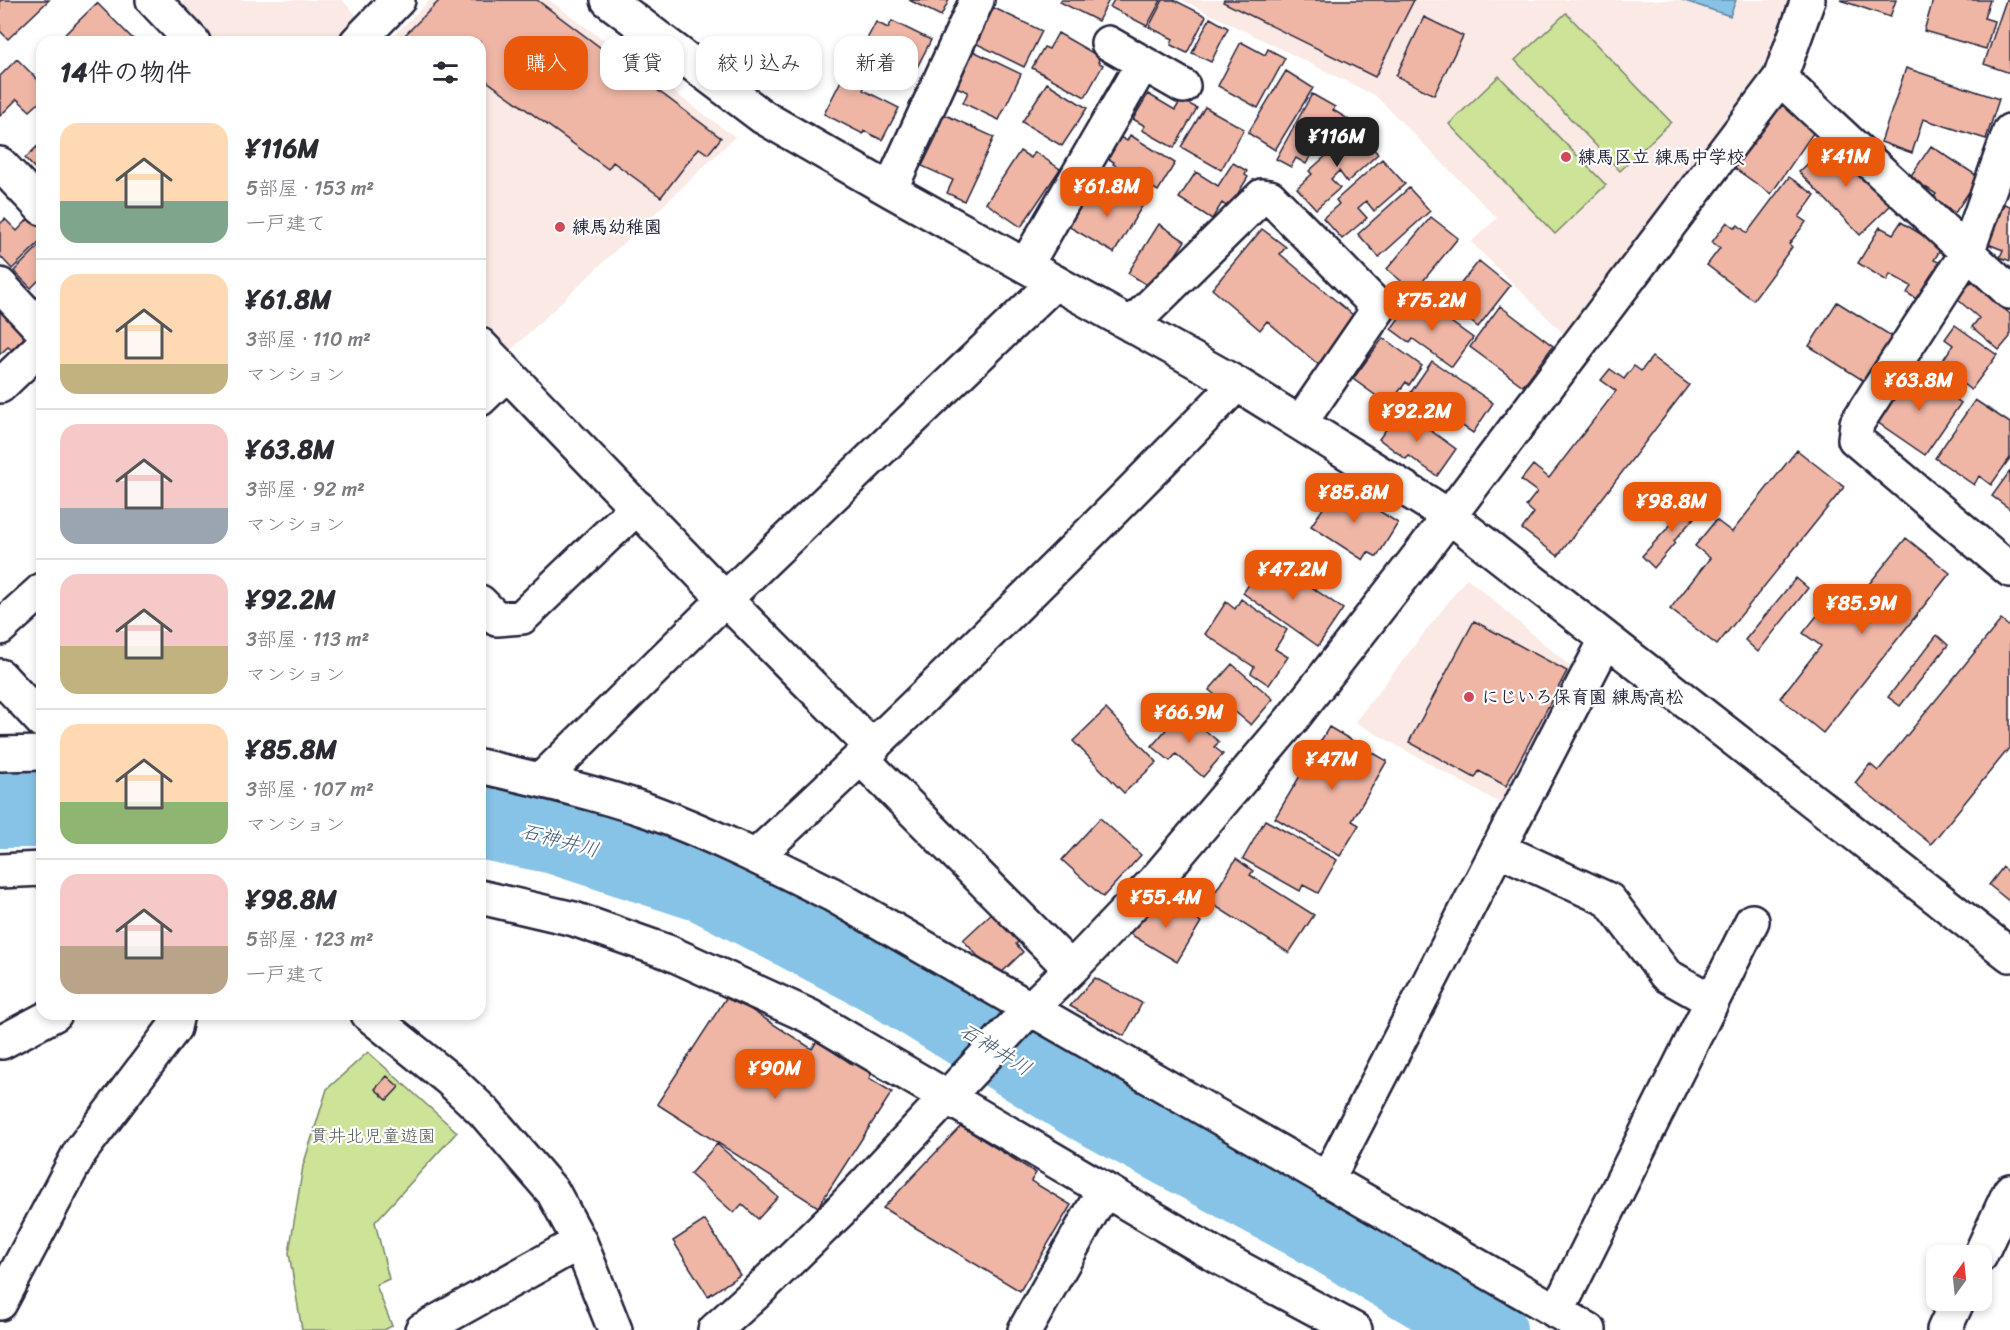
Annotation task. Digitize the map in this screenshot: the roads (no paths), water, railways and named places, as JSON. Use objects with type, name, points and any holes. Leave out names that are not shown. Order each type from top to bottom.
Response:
[{"type":"street","points":[[153,0],[187,36]]},
{"type":"street","points":[[363,36],[398,0]]},
{"type":"street","points":[[890,190],[977,0]]},
{"type":"street","points":[[715,1330],[839,1212],[1028,1011],[1155,881],[1292,719],[1449,516],[1780,78],[1808,0]]},
{"type":"street","points":[[616,2],[763,117],[1237,384],[1449,516],[2010,955]]},
{"type":"street","points":[[1108,43],[1183,86]]},
{"type":"street","points":[[1026,265],[1143,63]]},
{"type":"street","points":[[1780,78],[2010,292]]},
{"type":"street","points":[[2010,131],[1967,253],[1857,423],[1855,440],[2010,570]]},
{"type":"street","points":[[0,164],[36,202]]},
{"type":"street","points":[[1131,325],[1262,196],[1270,197],[1379,308],[1300,423]]},
{"type":"street","points":[[541,780],[725,599],[1055,282]]},
{"type":"street","points":[[0,285],[36,324]]},
{"type":"street","points":[[0,386],[36,352]]},
{"type":"street","points":[[486,352],[725,599],[1071,969]]},
{"type":"street","points":[[486,393],[506,374]]},
{"type":"street","points":[[756,856],[867,753],[1078,548],[1237,384]]},
{"type":"street","points":[[486,608],[496,619],[522,617],[637,507]]},
{"type":"street","points":[[0,628],[36,595]]},
{"type":"street","points":[[1327,1179],[1606,640]]},
{"type":"street","points":[[0,676],[36,715]]},
{"type":"street","points":[[0,754],[36,753]]},
{"type":"street","points":[[486,767],[541,780],[649,811],[756,856],[833,894],[1028,1011],[1589,1330]]},
{"type":"street","points":[[1498,849],[1609,900],[1666,975],[1712,1001]]},
{"type":"street","points":[[0,871],[36,869]]},
{"type":"street","points":[[486,898],[574,919],[668,952],[809,1016],[950,1093],[1104,1190],[1219,1257],[1355,1330]]},
{"type":"street","points":[[1557,1312],[1752,921]]},
{"type":"street","points":[[2,1042],[44,1020]]},
{"type":"street","points":[[0,1303],[80,1152],[174,1028],[176,1020]]},
{"type":"street","points":[[375,1020],[450,1080],[484,1112],[553,1192],[580,1242],[615,1330]]},
{"type":"street","points":[[1026,1330],[1104,1190]]},
{"type":"street","points":[[1985,1245],[2010,1191]]},
{"type":"street","points":[[422,1330],[580,1242]]},
{"type":"street","points":[[1944,1330],[1953,1311]]},
{"type":"water","points":[[1682,0],[1736,0],[1730,16]]},
{"type":"waterway","name":"石神井川","points":[[0,810],[36,810]]},
{"type":"waterway","name":"石神井川","points":[[486,822],[555,836],[706,885],[880,976],[1078,1099],[1314,1226],[1489,1330]]},
{"type":"place","name":"練馬区立 練馬中学校","points":[[1566,157]]},
{"type":"place","name":"練馬幼稚園","points":[[560,227]]},
{"type":"place","name":"にじいろ保育園 練馬高松","points":[[1469,697]]},
{"type":"park label","name":"貫井北児童遊園","points":[[373,1136]]}]
